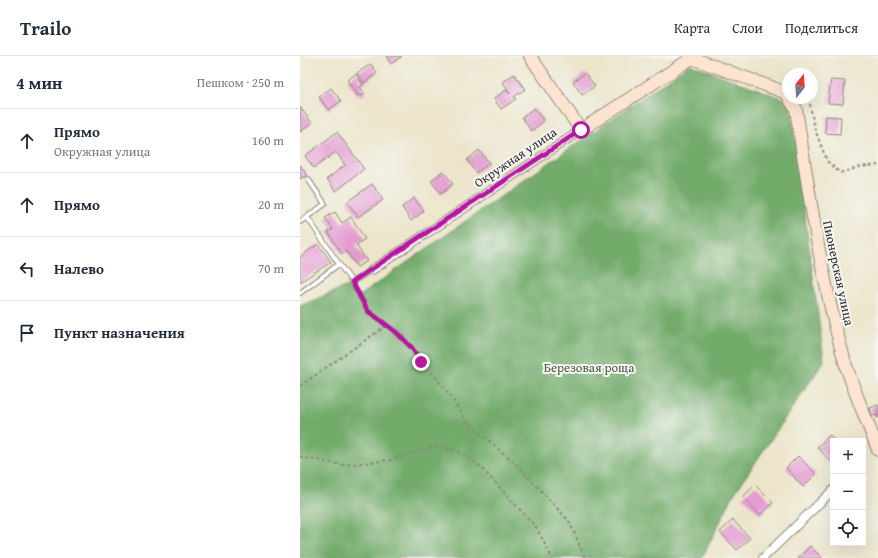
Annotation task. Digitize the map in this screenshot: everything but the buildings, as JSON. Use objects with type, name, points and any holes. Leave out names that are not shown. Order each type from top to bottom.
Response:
[{"type":"street","points":[[530,56],[581,130]]},
{"type":"street","points":[[692,57],[782,91]]},
{"type":"street","name":"Окружная улица","points":[[372,270],[692,57]]},
{"type":"street","name":"Пионерская улица","points":[[793,104],[796,109],[823,268],[845,360],[878,450]]},
{"type":"street","points":[[763,558],[830,493]]},
{"type":"lane","points":[[300,222],[325,204],[308,179]]},
{"type":"lane","points":[[307,217],[352,282],[372,270]]},
{"type":"lane","points":[[300,293],[339,264]]},
{"type":"path","points":[[810,104],[814,127],[827,160],[831,165],[840,173],[860,167],[878,165]]},
{"type":"path","points":[[352,282],[368,311],[387,325],[412,348],[472,426],[517,465],[569,521],[585,558]]},
{"type":"path","points":[[300,386],[387,325]]},
{"type":"path","points":[[300,457],[344,465],[391,460],[437,446],[457,452],[477,463],[536,527],[552,558]]},
{"type":"green space","name":"Березовая роща","points":[[690,64],[782,98],[782,104],[790,104],[824,361],[734,494],[702,558],[300,558],[300,306],[347,286],[359,296]]},
{"type":"route","points":[[421,362],[412,348],[397,333],[368,311],[352,282],[581,130]]}]
